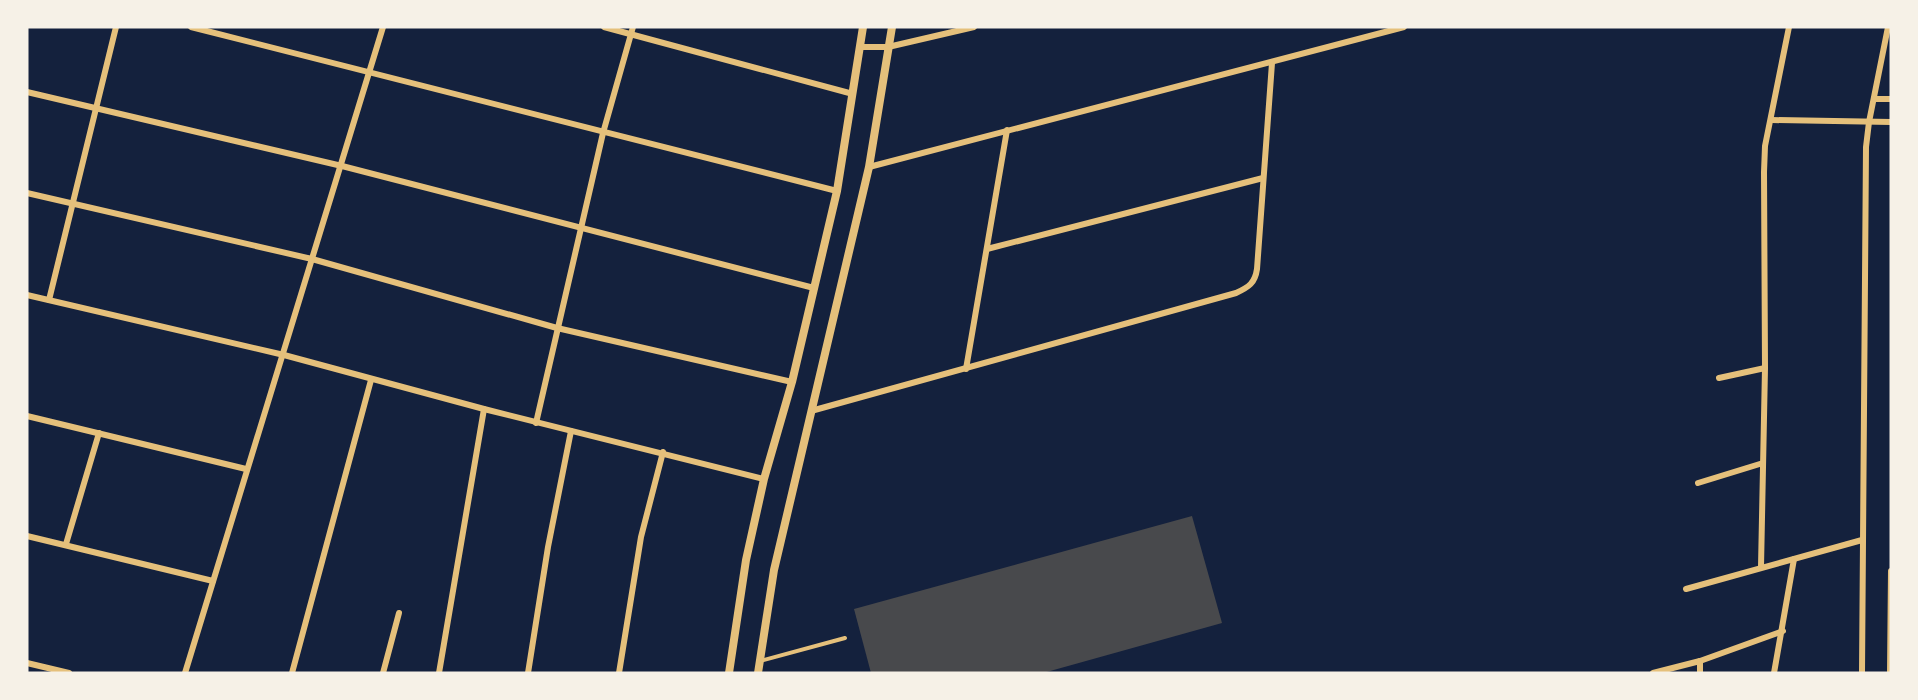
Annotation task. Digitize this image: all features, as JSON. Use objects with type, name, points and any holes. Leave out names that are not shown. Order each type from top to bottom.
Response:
[{"type":"street","points":[[49,300],[116,27]]},
{"type":"street","points":[[191,27],[837,191]]},
{"type":"street","points":[[185,673],[383,27]]},
{"type":"street","points":[[604,27],[632,30],[853,94]]},
{"type":"street","points":[[729,673],[746,560],[764,479],[792,382],[837,191],[863,27]]},
{"type":"street","points":[[758,673],[774,570],[868,167],[892,27]]},
{"type":"street","points":[[860,47],[888,47],[974,27]]},
{"type":"street","points":[[868,167],[1404,27]]},
{"type":"street","points":[[1761,567],[1765,368],[1765,146],[1789,27]]},
{"type":"street","points":[[1862,673],[1869,122],[1888,27]]},
{"type":"street","points":[[537,423],[603,133],[632,30]]},
{"type":"street","points":[[810,412],[1236,293],[1256,279],[1272,63]]},
{"type":"street","points":[[27,92],[342,166],[814,288]]},
{"type":"street","points":[[1874,99],[1891,99]]},
{"type":"street","points":[[1772,120],[1891,122]]},
{"type":"street","points":[[966,369],[1007,129]]},
{"type":"street","points":[[987,249],[1263,178]]},
{"type":"street","points":[[27,193],[312,259],[557,328],[792,382]]},
{"type":"street","points":[[27,295],[284,355],[537,423],[764,479]]},
{"type":"street","points":[[1719,378],[1765,368]]},
{"type":"street","points":[[292,673],[371,380]]},
{"type":"street","points":[[439,673],[484,409]]},
{"type":"street","points":[[27,416],[246,469]]},
{"type":"street","points":[[528,673],[548,547],[571,431]]},
{"type":"street","points":[[66,544],[99,433]]},
{"type":"street","points":[[619,673],[641,537],[663,453]]},
{"type":"street","points":[[1698,483],[1763,463]]},
{"type":"street","points":[[27,536],[213,581]]},
{"type":"street","points":[[1686,589],[1862,540]]},
{"type":"street","points":[[1774,673],[1794,559]]},
{"type":"street","points":[[1890,673],[1891,571]]},
{"type":"street","points":[[383,673],[399,613]]},
{"type":"street","points":[[1653,673],[1700,661],[1783,631]]},
{"type":"street","points":[[1700,661],[1700,673]]},
{"type":"street","points":[[27,663],[69,673]]},
{"type":"lane","points":[[760,661],[845,638]]},
{"type":"building","points":[[1192,516],[1222,623],[1043,673],[871,673],[854,609]]}]
